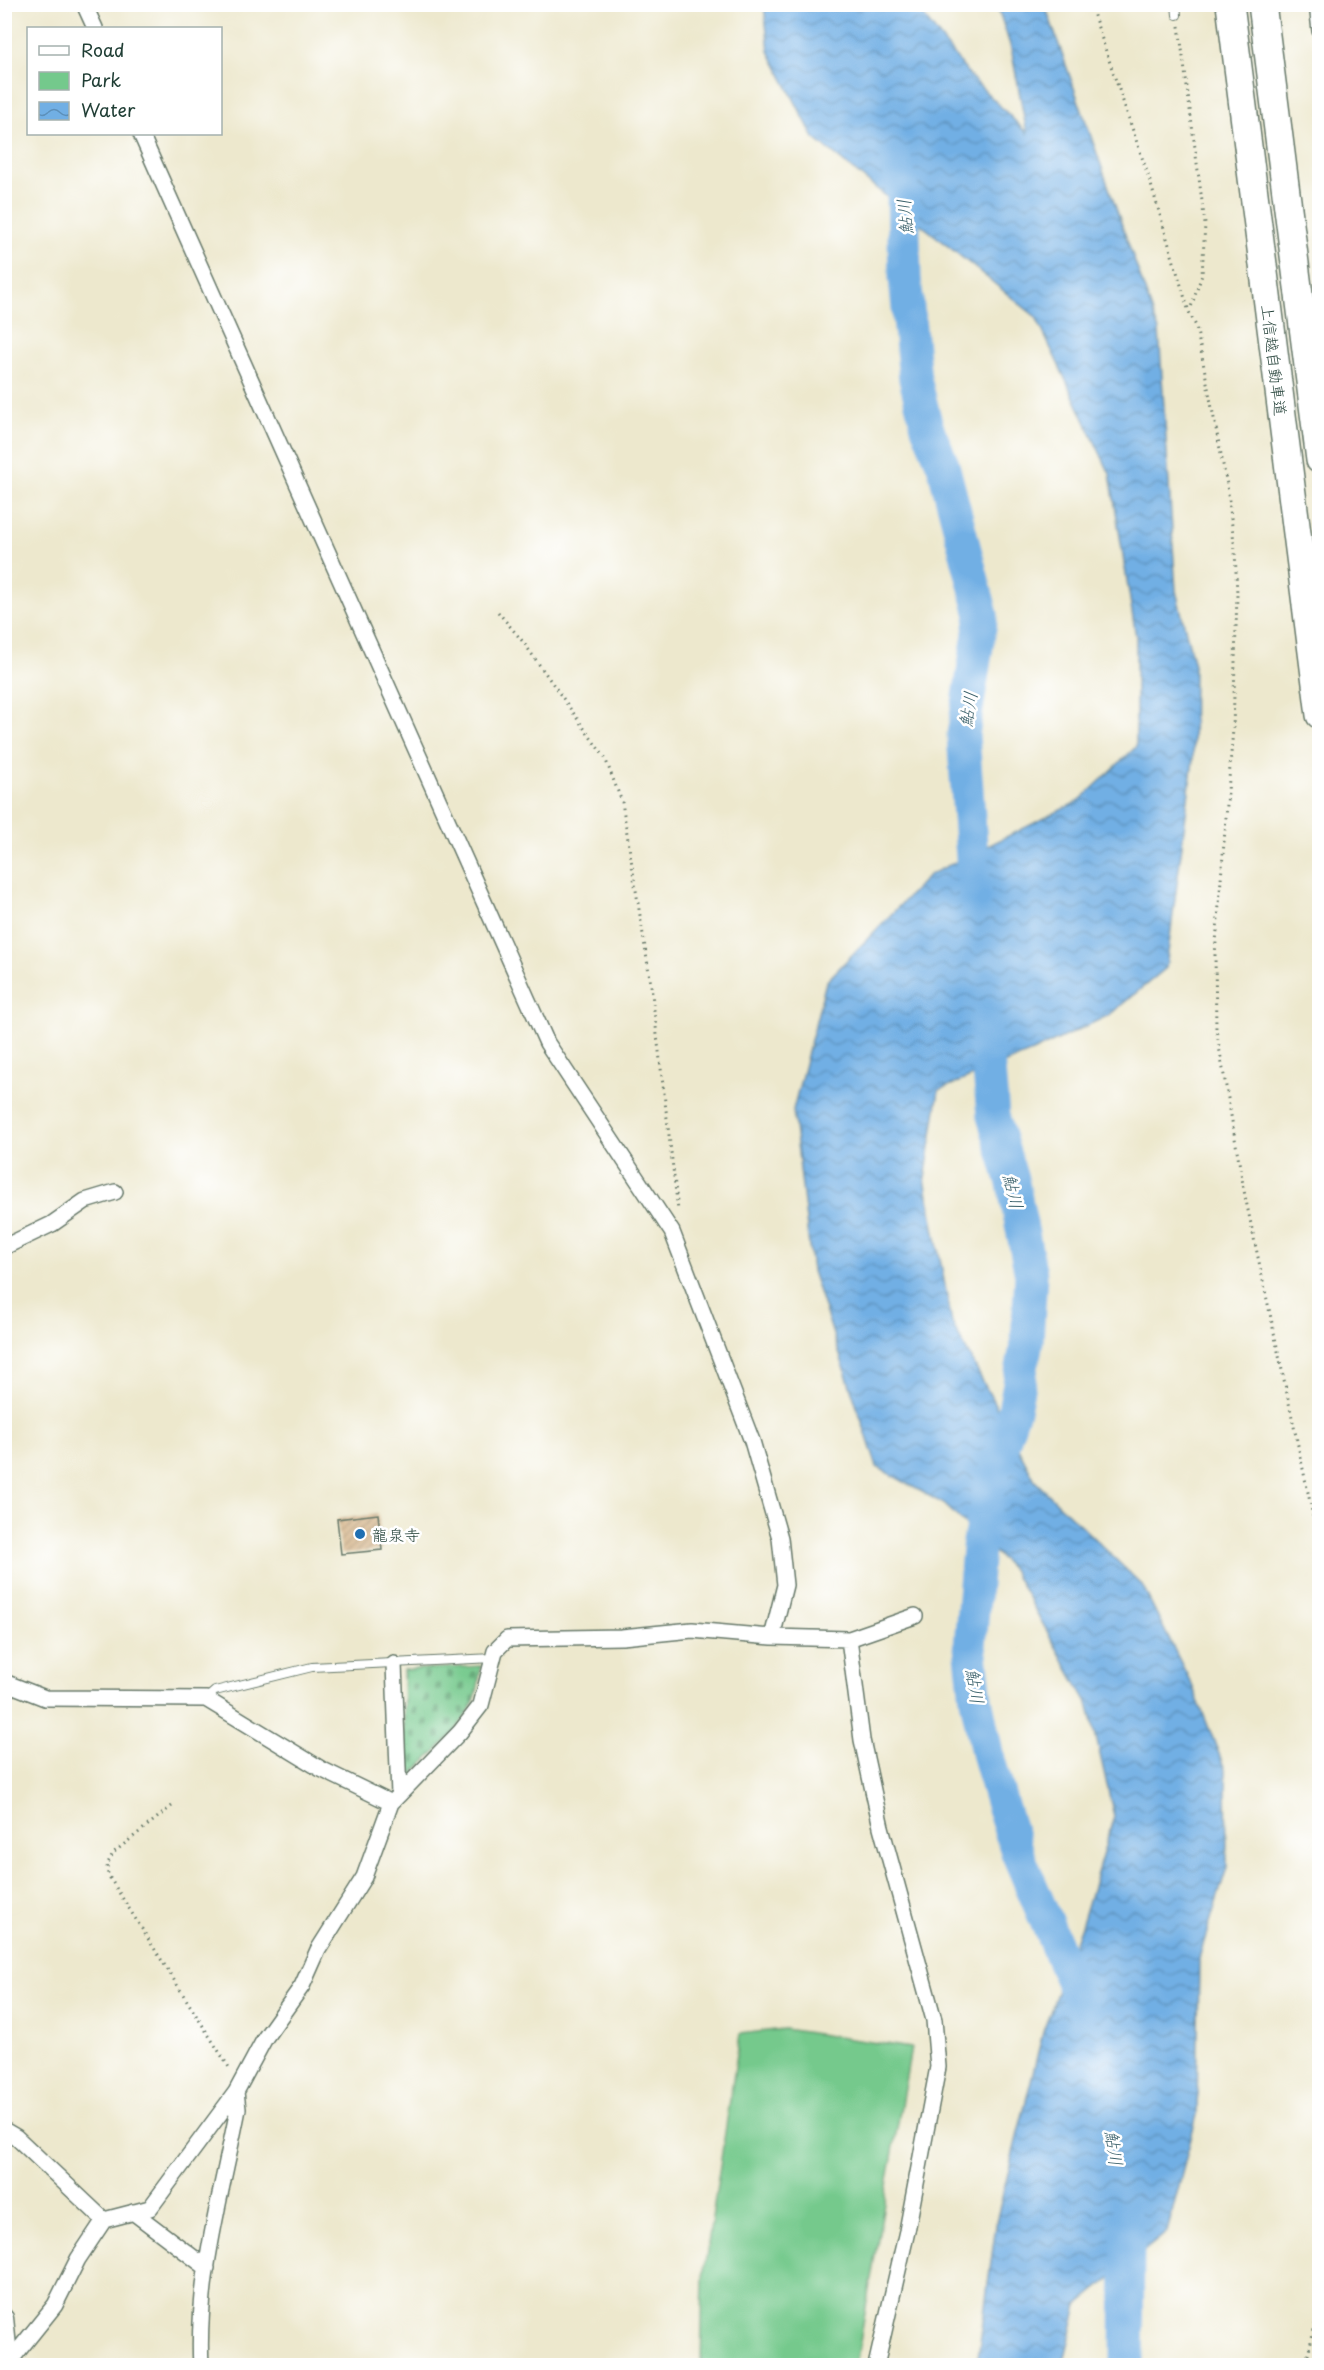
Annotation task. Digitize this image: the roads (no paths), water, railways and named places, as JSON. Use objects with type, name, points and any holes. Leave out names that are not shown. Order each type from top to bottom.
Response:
[{"type":"highway","name":"上信越自動車道","points":[[1230,4],[1320,715]]},
{"type":"highway","name":"上信越自動車道","points":[[1262,4],[1320,460]]},
{"type":"street","points":[[84,4],[94,27]]},
{"type":"street","points":[[1317,4],[1320,31]]},
{"type":"street","points":[[141,135],[547,1043],[672,1232],[752,1441],[780,1538],[785,1585],[772,1637]]},
{"type":"street","points":[[4,1247],[52,1224],[86,1201],[115,1192]]},
{"type":"street","points":[[395,1799],[460,1732],[481,1705],[495,1651],[507,1639],[622,1637],[692,1630],[772,1637],[849,1639],[915,1616]]},
{"type":"street","points":[[849,1639],[862,1740],[881,1827],[934,2020],[938,2067],[907,2231],[876,2366]]},
{"type":"street","points":[[9,2363],[55,2305],[78,2259],[104,2220],[150,2208],[238,2088],[265,2038],[302,1986],[318,1950],[364,1877],[395,1799],[394,1664]]},
{"type":"street","points":[[4,1682],[45,1698],[206,1699],[321,1769],[395,1799]]},
{"type":"street","points":[[201,2366],[200,2341],[207,2268],[238,2109],[238,2088]]},
{"type":"street","points":[[4,2130],[16,2137],[104,2220]]},
{"type":"street","points":[[134,2212],[207,2268]]},
{"type":"street","points":[[4,2318],[9,2363]]},
{"type":"lane","points":[[1176,4],[1177,15]]},
{"type":"lane","points":[[206,1699],[216,1691],[312,1667],[493,1658]]},
{"type":"water","points":[[764,5],[915,5],[970,76],[1027,133],[1011,48],[997,5],[1045,5],[1159,331],[1176,591],[1194,665],[1193,760],[1166,968],[1109,1015],[1032,1052],[939,1090],[925,1179],[952,1323],[1036,1482],[1142,1585],[1192,1685],[1226,1772],[1227,1867],[1199,1958],[1197,2115],[1167,2232],[1078,2305],[1063,2365],[977,2365],[997,2218],[1043,2032],[1084,1917],[1114,1816],[1089,1706],[1012,1569],[944,1504],[877,1467],[812,1271],[793,1110],[826,982],[929,875],[1079,801],[1136,747],[1136,637],[1110,474],[1036,317],[814,138],[769,51]]},
{"type":"waterway","name":"鮎川","points":[[897,164],[903,194],[905,278],[915,379],[927,427],[943,465],[982,615],[963,735],[975,898]]},
{"type":"waterway","name":"鮎川","points":[[985,1024],[993,1116],[1013,1183],[1031,1275],[1027,1341],[1014,1410],[989,1487],[978,1548],[970,1646],[976,1699],[987,1753],[1004,1812],[1017,1852],[1083,2009]]},
{"type":"waterway","name":"鮎川","points":[[1126,2220],[1128,2242],[1127,2366]]},
{"type":"place","name":"龍泉寺","points":[[360,1534]]}]
